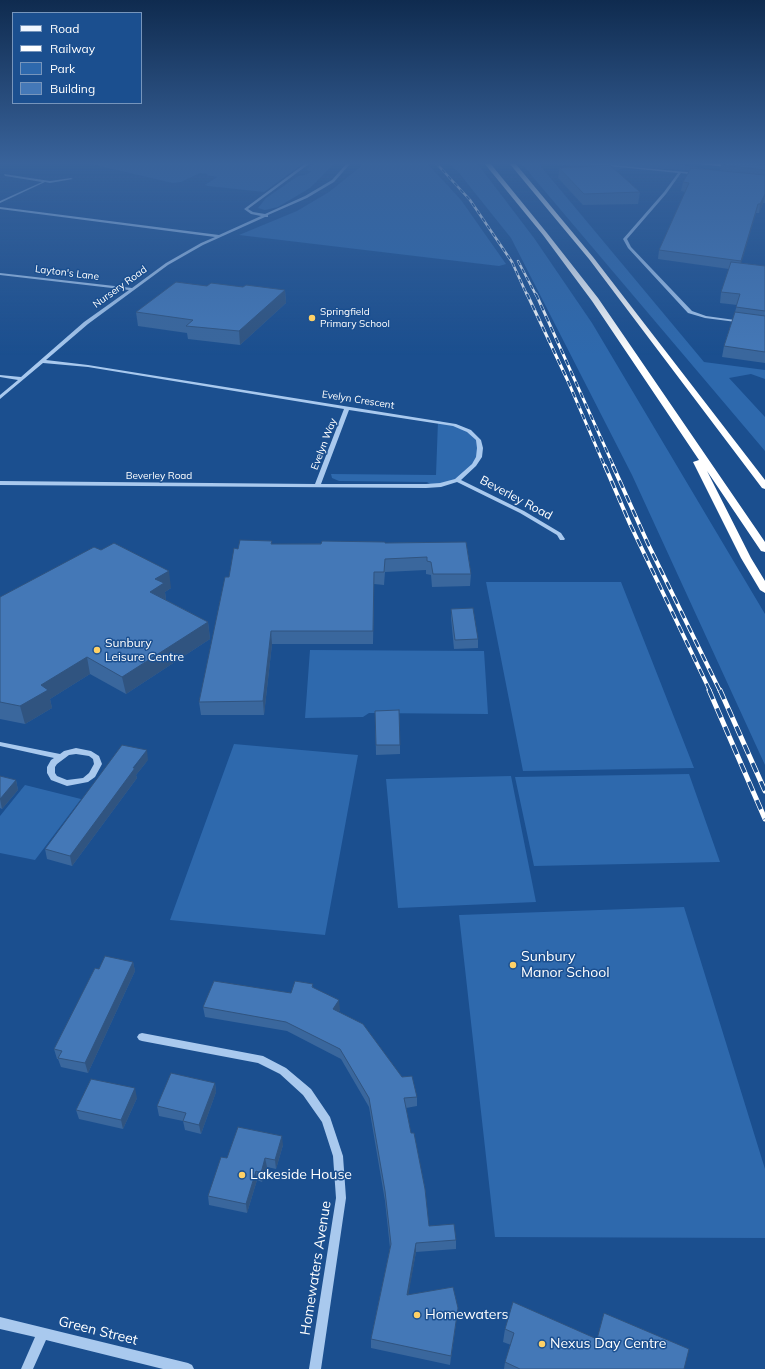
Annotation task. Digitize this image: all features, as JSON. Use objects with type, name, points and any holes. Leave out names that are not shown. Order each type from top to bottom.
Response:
[{"type":"highway","points":[[539,227],[595,300],[765,549]]},
{"type":"highway","points":[[565,227],[591,258],[765,486]]},
{"type":"highway","points":[[678,422],[746,558],[765,590]]},
{"type":"street","points":[[147,227],[218,236]]},
{"type":"street","name":"Nursery Road","points":[[0,398],[86,323],[131,289],[167,264],[218,236],[240,227]]},
{"type":"street","points":[[636,227],[625,239],[629,247],[690,312],[705,318],[744,322]]},
{"type":"street","name":"Layton's Lane","points":[[0,274],[131,289]]},
{"type":"street","name":"Evelyn Crescent","points":[[42,361],[88,366],[347,408],[438,421],[454,425],[469,432],[478,440],[480,448],[479,457],[474,465],[457,480],[441,485],[317,486]]},
{"type":"street","points":[[0,376],[22,379]]},
{"type":"street","name":"Evelyn Way","points":[[317,486],[347,408]]},
{"type":"street","name":"Beverley Road","points":[[457,480],[522,512],[559,534],[562,539]]},
{"type":"street","name":"Beverley Road","points":[[0,483],[317,486]]},
{"type":"street","points":[[0,744],[60,757],[72,752],[84,752],[96,758],[98,764],[92,775],[81,781],[67,783],[60,782],[54,778],[50,767],[60,757]]},
{"type":"street","name":"Homewaters Avenue","points":[[142,1037],[260,1058],[283,1071],[307,1092],[326,1120],[338,1156],[341,1198],[315,1369]]},
{"type":"street","name":"Green Street","points":[[0,1323],[188,1369]]},
{"type":"street","points":[[27,1369],[43,1333]]},
{"type":"green space","points":[[259,227],[480,227],[506,264],[499,266],[239,235]]},
{"type":"green space","points":[[502,227],[526,227],[592,323],[765,614],[765,765],[632,475],[511,238]]},
{"type":"green space","points":[[575,227],[591,227],[704,362],[765,370],[765,379],[751,374],[729,378],[765,417],[765,451]]},
{"type":"green space","points":[[438,421],[469,431],[478,440],[479,457],[457,480],[432,485],[427,482],[339,481],[332,478],[331,474],[436,475]]},
{"type":"green space","points":[[486,582],[621,582],[694,768],[523,771]]},
{"type":"green space","points":[[310,650],[484,651],[488,714],[369,713],[363,717],[305,718]]},
{"type":"green space","points":[[234,744],[358,755],[325,935],[170,920]]},
{"type":"green space","points":[[689,774],[720,862],[534,866],[515,777]]},
{"type":"green space","points":[[511,776],[536,902],[398,908],[386,779]]},
{"type":"green space","points":[[25,785],[81,799],[35,860],[0,853],[0,816]]},
{"type":"green space","points":[[684,907],[765,1169],[765,1238],[495,1237],[459,915]]},
{"type":"building","points":[[669,227],[751,227],[741,261],[659,250]]},
{"type":"building","points":[[731,262],[765,266],[765,311],[736,307],[740,294],[721,292]]},
{"type":"building","points":[[176,282],[207,286],[211,283],[243,287],[246,285],[285,290],[239,331],[186,326],[193,320],[136,312]]},
{"type":"building","points":[[735,312],[765,316],[765,352],[724,346]]},
{"type":"building","points":[[240,540],[272,541],[271,544],[321,544],[322,541],[385,543],[466,542],[471,574],[433,574],[431,562],[427,561],[427,557],[385,559],[384,572],[374,572],[373,631],[271,631],[263,701],[199,702],[225,577],[229,577],[234,548],[238,549]]},
{"type":"building","name":"Sunbury Leisure Centre","points":[[114,543],[169,571],[155,579],[164,583],[150,592],[208,622],[122,677],[87,657],[41,685],[48,690],[20,706],[0,702],[0,597],[94,547],[101,550]]},
{"type":"building","points":[[473,608],[478,639],[455,640],[451,609]]},
{"type":"building","points":[[399,710],[400,745],[376,745],[375,711]]},
{"type":"building","points":[[122,745],[147,750],[70,856],[45,849]]},
{"type":"building","points":[[0,776],[16,780],[0,799]]},
{"type":"building","points":[[105,956],[133,962],[85,1063],[58,1058],[62,1051],[54,1049],[95,968],[99,969]]},
{"type":"building","points":[[214,981],[291,993],[295,981],[313,984],[312,987],[339,1000],[333,1009],[363,1024],[402,1077],[412,1076],[417,1097],[404,1098],[411,1133],[414,1133],[425,1189],[429,1226],[454,1224],[456,1240],[416,1243],[407,1295],[453,1287],[458,1308],[451,1356],[371,1339],[391,1244],[385,1191],[369,1098],[340,1049],[286,1022],[203,1007]]},
{"type":"building","points":[[171,1073],[215,1083],[199,1125],[183,1121],[186,1113],[157,1106]]},
{"type":"building","points":[[91,1079],[135,1088],[121,1120],[76,1110]]},
{"type":"building","name":"Lakeside House","points":[[238,1127],[282,1136],[275,1160],[265,1158],[261,1173],[256,1171],[246,1204],[208,1196],[221,1157],[227,1158]]},
{"type":"building","name":"Nexus Day Centre","points":[[513,1302],[597,1339],[604,1313],[689,1349],[684,1369],[520,1369],[505,1362],[514,1333],[505,1329]]},
{"type":"railway","points":[[488,227],[512,262],[527,295]]},
{"type":"railway","points":[[518,261],[536,295]]},
{"type":"railway","points":[[527,294],[567,379],[605,467]]},
{"type":"railway","points":[[536,294],[614,467]]},
{"type":"railway","points":[[605,466],[630,524],[710,691]]},
{"type":"railway","points":[[613,466],[649,546],[720,691]]},
{"type":"railway","points":[[709,690],[765,819]]},
{"type":"railway","points":[[720,690],[765,791]]},
{"type":"place","name":"Springfield Primary School","points":[[312,318]]},
{"type":"place","name":"Sunbury Leisure Centre","points":[[97,650]]},
{"type":"place","name":"Sunbury Manor School","points":[[513,965]]},
{"type":"place","name":"Lakeside House","points":[[242,1175]]},
{"type":"place","name":"Homewaters","points":[[417,1315]]},
{"type":"place","name":"Nexus Day Centre","points":[[542,1344]]}]
